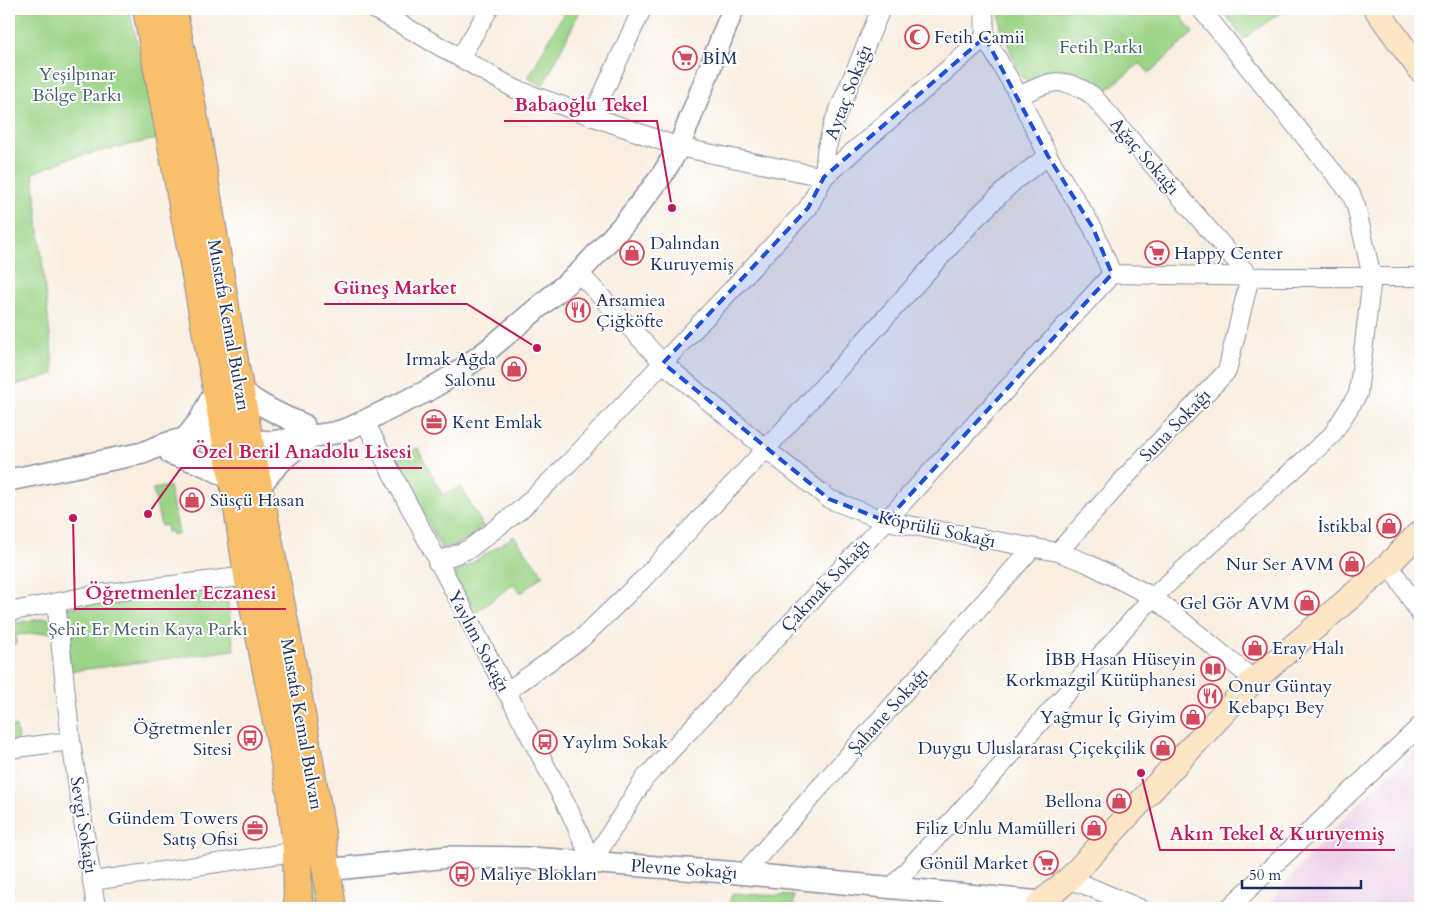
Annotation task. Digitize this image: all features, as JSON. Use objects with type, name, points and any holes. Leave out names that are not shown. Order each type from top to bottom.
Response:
[{"type":"main road","name":"Mustafa Kemal Bulvarı","points":[[147,9],[247,485],[286,634],[332,908]]},
{"type":"main road","name":"Mustafa Kemal Bulvarı","points":[[172,9],[205,181],[228,388]]},
{"type":"main road","points":[[1376,9],[1420,70]]},
{"type":"main road","name":"Mustafa Kemal Bulvarı","points":[[247,485],[248,576],[291,792],[297,849],[298,908]]},
{"type":"main road","points":[[1039,905],[1068,880],[1254,680],[1389,564],[1420,532]]},
{"type":"main road","points":[[248,576],[264,583],[275,617],[286,634]]},
{"type":"main road","points":[[291,792],[303,817],[312,858],[327,870]]},
{"type":"street","points":[[374,9],[515,89],[679,147],[824,177]]},
{"type":"street","points":[[460,58],[490,9]]},
{"type":"street","points":[[592,117],[642,9]]},
{"type":"street","points":[[178,447],[207,465],[247,485],[293,450],[308,431],[325,422],[364,420],[425,392],[457,373],[488,350],[580,273],[624,224],[660,177],[679,147],[733,9]]},
{"type":"street","name":"Aytaç Sokağı","points":[[824,177],[826,151],[833,124],[880,9]]},
{"type":"street","points":[[984,9],[985,37],[1019,96],[1048,156],[1093,228],[1112,274],[1250,277],[1420,277]]},
{"type":"street","points":[[892,887],[1153,597],[1332,435],[1358,394],[1372,277],[1356,206],[1351,194],[1201,9]]},
{"type":"street","points":[[437,562],[469,550],[520,510],[569,463],[808,208],[824,177],[985,37]]},
{"type":"street","name":"Ağaç Sokağı","points":[[1019,96],[1047,83],[1058,82],[1077,85],[1092,95],[1250,277]]},
{"type":"street","points":[[506,692],[581,639],[642,579],[766,449],[976,218],[1014,181],[1048,156]]},
{"type":"street","name":"Köprülü Sokağı","points":[[580,273],[663,363],[829,499],[886,521],[1058,552],[1087,563],[1153,597],[1254,680]]},
{"type":"street","name":"Çakmak Sokağı","points":[[592,862],[645,778],[886,521],[1112,274]]},
{"type":"street","name":"Suna Sokağı","points":[[1058,552],[1131,471],[1227,371],[1250,277]]},
{"type":"street","points":[[178,447],[228,388],[308,431]]},
{"type":"street","name":"Yaylım Sokağı","points":[[364,420],[570,812],[592,862]]},
{"type":"street","points":[[9,480],[143,453],[156,455],[178,447],[214,447],[269,430],[308,431]]},
{"type":"street","name":"Şahane Sokağı","points":[[743,874],[1032,548]]},
{"type":"street","points":[[1389,564],[1420,614]]},
{"type":"street","points":[[9,612],[97,594],[248,576]]},
{"type":"street","name":"Sevgi Sokağı","points":[[56,602],[71,741],[96,908]]},
{"type":"street","points":[[1229,908],[1420,726]]},
{"type":"street","points":[[9,749],[71,741]]},
{"type":"street","points":[[92,881],[280,854],[297,849]]},
{"type":"street","name":"Plevne Sokağı","points":[[327,870],[448,857],[530,858],[892,887],[1039,905]]},
{"type":"street","points":[[1068,880],[1139,908]]},
{"type":"highlighted area","points":[[985,37],[1048,156],[1093,228],[1112,274],[886,521],[829,499],[663,363],[808,208],[824,177]]},
{"type":"shaded area","points":[[1420,747],[1420,908],[1265,908],[1356,805]]},
{"type":"green space","name":"Yeşilpınar Bölge Parkı","points":[[9,9],[129,9],[161,138],[70,158],[33,173],[54,374],[9,387]]},
{"type":"green space","points":[[566,9],[581,9],[543,86],[528,78]]},
{"type":"green space","name":"Fetih Parkı","points":[[999,9],[1176,9],[1193,33],[1149,73],[1140,63],[1102,94],[1091,90],[1076,76],[1062,73],[1049,71],[1029,82],[1022,78],[1001,29]]},
{"type":"green space","points":[[1222,9],[1289,9],[1277,15],[1243,39]]},
{"type":"green space","points":[[418,448],[442,495],[461,487],[483,526],[465,541],[442,550],[397,459]]},
{"type":"green space","points":[[169,486],[179,533],[172,535],[171,531],[167,532],[166,525],[161,526],[153,489]]},
{"type":"green space","points":[[514,536],[543,575],[521,593],[513,584],[477,612],[453,575]]},
{"type":"green space","name":"Şehit Er Metin Kaya Parkı","points":[[226,587],[234,650],[71,671],[62,608]]},
{"type":"green space","points":[[48,618],[53,632],[16,635],[16,644],[9,645],[9,624]]},
{"type":"green space","points":[[16,726],[18,742],[9,743],[9,727]]},
{"type":"green space","points":[[308,868],[318,872],[323,906],[308,908]]},
{"type":"green space","points":[[732,894],[794,896],[793,908],[728,908]]},
{"type":"place","name":"Fetih Camii","points":[[917,37]]},
{"type":"place","name":"BİM","points":[[685,58]]},
{"type":"place","name":"Babaoğlu Tekel","points":[[672,208]]},
{"type":"place","name":"Dalından Kuruyemiş","points":[[632,253]]},
{"type":"place","name":"Happy Center","points":[[1157,253]]},
{"type":"place","name":"Arsamiea Çiğköfte","points":[[578,310]]},
{"type":"place","name":"Güneş Market","points":[[537,348]]},
{"type":"place","name":"Irmak Ağda Salonu","points":[[514,369]]},
{"type":"place","name":"Kent Emlak","points":[[434,422]]},
{"type":"place","name":"Süsçü Hasan","points":[[192,500]]},
{"type":"place","name":"Özel Beril Anadolu Lisesi","points":[[148,514]]},
{"type":"place","name":"Öğretmenler Eczanesi","points":[[73,518]]},
{"type":"place","name":"İstikbal","points":[[1389,526]]},
{"type":"place","name":"Nur Ser AVM","points":[[1352,564]]},
{"type":"place","name":"Gel Gör AVM","points":[[1307,603]]},
{"type":"place","name":"Eray Halı","points":[[1255,648]]},
{"type":"place","name":"İBB Hasan Hüseyin Korkmazgil Kütüphanesi","points":[[1213,669]]},
{"type":"place","name":"Onur Güntay Kebapçı Bey","points":[[1210,696]]},
{"type":"place","name":"Yağmur İç Giyim","points":[[1193,717]]},
{"type":"place","name":"Öğretmenler Sitesi","points":[[250,738]]},
{"type":"place","name":"Yaylım Sokak","points":[[545,742]]},
{"type":"place","name":"Duygu Uluslararası Çiçekçilik","points":[[1163,748]]},
{"type":"place","name":"Akın Tekel & Kuruyemiş","points":[[1141,773]]},
{"type":"place","name":"Bellona","points":[[1119,801]]},
{"type":"place","name":"Gündem Towers Satış Ofisi","points":[[255,828]]},
{"type":"place","name":"Filiz Unlu Mamülleri","points":[[1094,828]]},
{"type":"place","name":"Gönül Market","points":[[1046,863]]},
{"type":"place","name":"Maliye Blokları","points":[[462,874]]}]
